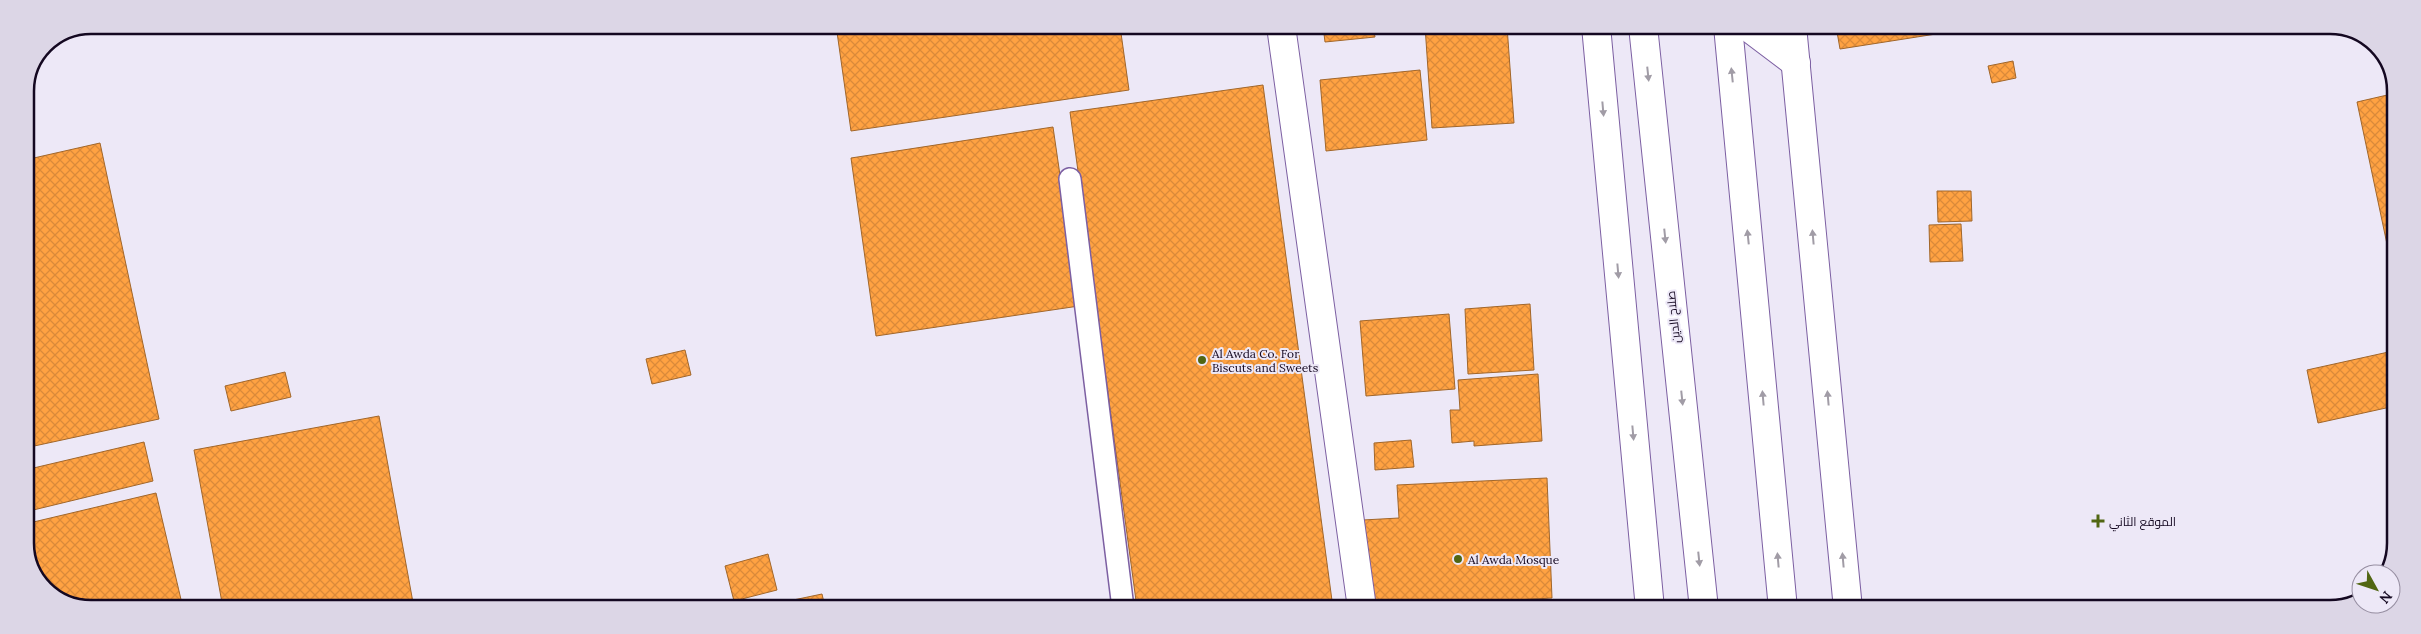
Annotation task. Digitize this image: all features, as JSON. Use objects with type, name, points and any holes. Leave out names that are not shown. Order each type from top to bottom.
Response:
[{"type":"main road","points":[[1282,34],[1361,600]]},
{"type":"main road","points":[[1597,34],[1649,600]]},
{"type":"main road","name":"صلاح الدين","points":[[1644,34],[1703,600]]},
{"type":"main road","points":[[1729,34],[1782,600]]},
{"type":"main road","points":[[1758,34],[1796,63]]},
{"type":"main road","points":[[1793,34],[1847,600]]},
{"type":"lane","points":[[1070,179],[1122,600]]},
{"type":"building","points":[[837,34],[1121,34],[1129,90],[851,131]]},
{"type":"building","points":[[1324,34],[1374,34],[1375,37],[1325,42]]},
{"type":"building","points":[[1426,34],[1508,34],[1514,123],[1432,128]]},
{"type":"building","points":[[1837,34],[1936,34],[1840,49]]},
{"type":"building","points":[[2013,61],[2016,78],[1992,83],[1988,66]]},
{"type":"building","points":[[1420,70],[1427,140],[1326,151],[1320,80]]},
{"type":"building","name":"Al Awda Co. For Biscuts and Sweets","points":[[1263,85],[1332,600],[1136,600],[1070,112]]},
{"type":"building","points":[[2387,95],[2387,244],[2357,102]]},
{"type":"building","points":[[1053,127],[1079,306],[876,336],[851,158]]},
{"type":"building","points":[[100,143],[159,419],[34,446],[34,158]]},
{"type":"building","points":[[1937,191],[1971,191],[1972,221],[1938,222]]},
{"type":"building","points":[[1961,224],[1963,261],[1930,262],[1929,225]]},
{"type":"building","points":[[1530,304],[1534,370],[1468,374],[1465,309]]},
{"type":"building","points":[[1449,314],[1455,389],[1366,396],[1360,321]]},
{"type":"building","points":[[685,350],[691,375],[652,384],[646,359]]},
{"type":"building","points":[[2387,352],[2387,408],[2318,423],[2307,370]]},
{"type":"building","points":[[285,372],[291,397],[231,411],[225,386]]},
{"type":"building","points":[[1538,374],[1542,441],[1474,446],[1474,441],[1452,443],[1450,410],[1460,410],[1458,380]]},
{"type":"building","points":[[379,416],[413,600],[222,600],[194,450]]},
{"type":"building","points":[[1411,440],[1414,467],[1375,470],[1374,443]]},
{"type":"building","points":[[144,442],[153,481],[34,510],[34,468]]},
{"type":"building","name":"Al Awda Mosque","points":[[1547,478],[1552,598],[1515,600],[1367,600],[1363,520],[1399,518],[1397,485]]},
{"type":"building","points":[[156,493],[181,600],[90,600],[79,599],[62,593],[48,581],[38,565],[34,547],[34,522]]},
{"type":"building","points":[[768,554],[777,590],[734,600],[725,566]]},
{"type":"building","points":[[822,594],[823,600],[793,600]]},
{"type":"place","name":"Al Awda Co. For Biscuts and Sweets","points":[[1202,360]]},
{"type":"place","name":"الموقع الثاني","points":[[2098,521]]},
{"type":"place","name":"Al Awda Mosque","points":[[1458,559]]}]
